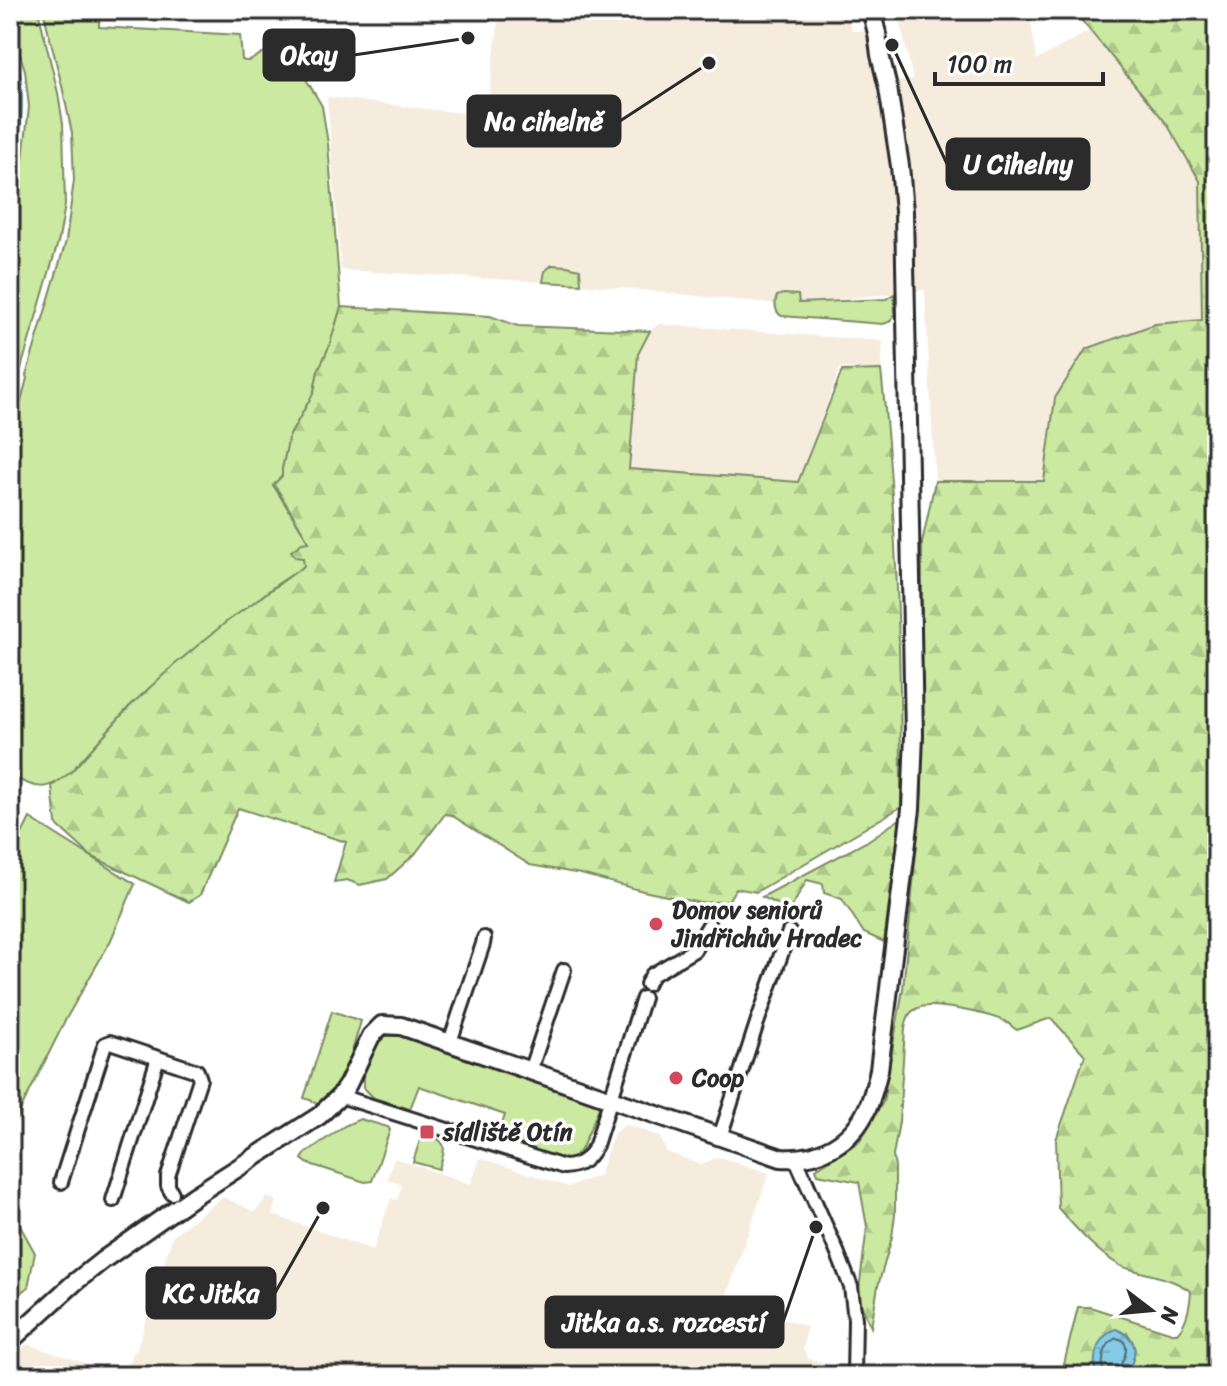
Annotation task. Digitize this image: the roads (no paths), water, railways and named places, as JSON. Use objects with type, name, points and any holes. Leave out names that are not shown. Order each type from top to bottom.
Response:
[{"type":"street","points":[[10,1341],[103,1260],[194,1196],[319,1116],[340,1096],[371,1036],[382,1025],[401,1026],[781,1158],[816,1155],[835,1146],[863,1119],[879,1070],[911,809],[914,735],[904,211],[888,88],[871,10]]},
{"type":"street","points":[[647,984],[652,975],[694,950],[709,925]]},
{"type":"street","points":[[720,1137],[789,932]]},
{"type":"street","points":[[452,1036],[484,938]]},
{"type":"street","points":[[530,1071],[564,970]]},
{"type":"street","points":[[340,1096],[564,1167],[574,1166],[589,1157],[596,1145],[643,998]]},
{"type":"street","points":[[61,1182],[105,1044],[110,1042],[197,1071],[200,1079],[168,1176],[172,1193]]},
{"type":"street","points":[[113,1200],[158,1058]]},
{"type":"street","points":[[796,1159],[851,1287],[855,1319],[854,1376]]},
{"type":"water","points":[[1116,1329],[1130,1338],[1133,1344],[1132,1362],[1123,1376],[1096,1376],[1097,1348],[1104,1337]]},
{"type":"waterway","points":[[10,47],[17,63],[21,103],[10,205]]},
{"type":"place","name":"Okay","points":[[468,38]]},
{"type":"place","name":"U Cihelny","points":[[892,45]]},
{"type":"place","name":"Na cihelně","points":[[709,63]]},
{"type":"place","name":"Domov seniorů Jindřichův Hradec","points":[[656,924]]},
{"type":"place","name":"Coop","points":[[676,1078]]},
{"type":"place","name":"sídliště Otín","points":[[427,1132]]},
{"type":"place","name":"KC Jitka","points":[[323,1208]]},
{"type":"place","name":"Jitka a.s. rozcestí","points":[[816,1227]]}]
